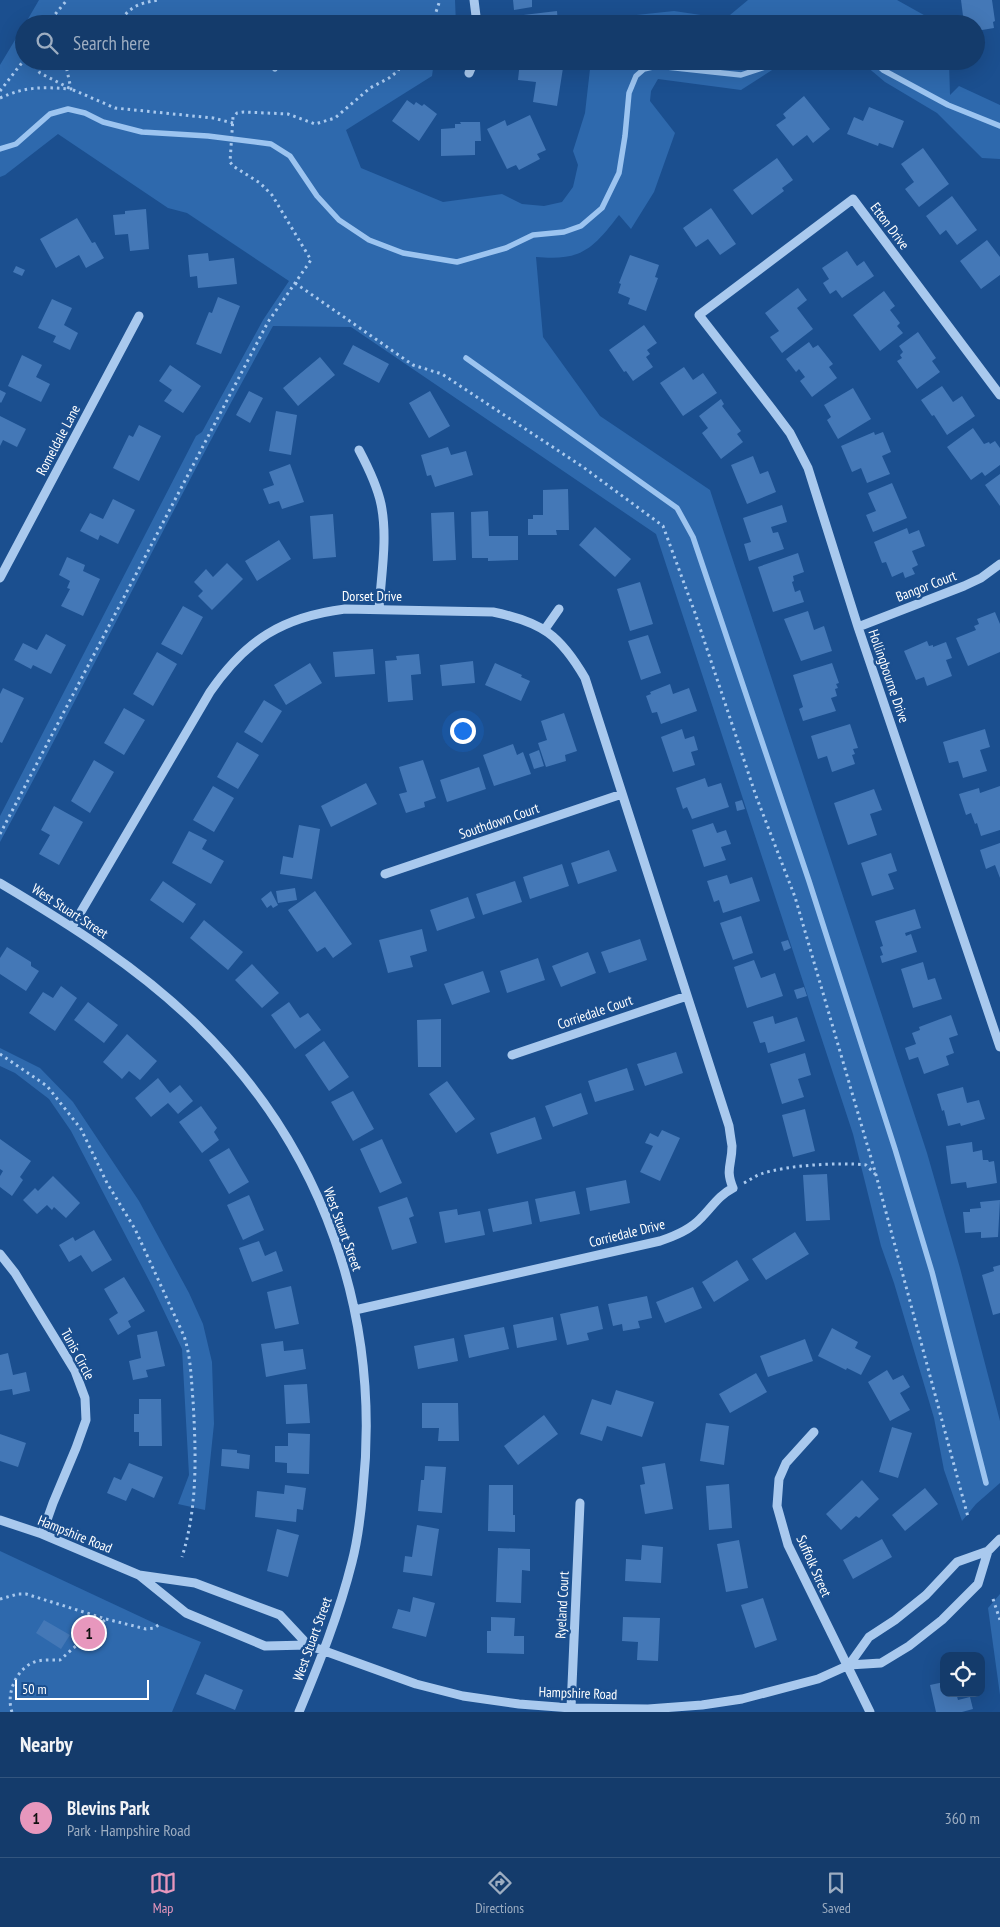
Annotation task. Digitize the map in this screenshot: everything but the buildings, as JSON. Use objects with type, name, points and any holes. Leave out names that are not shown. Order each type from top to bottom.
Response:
[{"type":"street","points":[[474,0],[476,15]]},
{"type":"street","name":"Etton Drive","points":[[714,336],[699,315],[852,200],[1000,395]]},
{"type":"street","name":"Romeldale Lane","points":[[0,578],[139,316]]},
{"type":"street","name":"Hollingbourne Drive","points":[[714,336],[790,433],[808,468],[858,627],[1000,1047]]},
{"type":"street","points":[[359,450],[372,475],[381,503],[384,530],[379,610]]},
{"type":"street","name":"Bangor Court","points":[[858,627],[964,586],[980,578],[1000,564]]},
{"type":"street","name":"Dorset Drive","points":[[72,927],[210,692],[236,658],[254,643],[278,627],[322,612],[346,609],[493,612],[515,616],[545,629],[573,658],[585,678],[687,996]]},
{"type":"street","points":[[545,629],[559,609]]},
{"type":"street","name":"Southdown Court","points":[[385,874],[622,794]]},
{"type":"street","name":"West Stuart Street","points":[[0,884],[72,927],[145,980],[196,1024],[230,1059],[260,1097],[287,1137],[310,1180],[329,1224],[342,1261],[355,1310],[366,1380],[366,1460],[361,1510],[352,1562],[323,1651],[299,1712]]},
{"type":"street","points":[[687,996],[729,1126],[732,1146],[731,1162],[727,1176],[733,1188]]},
{"type":"street","name":"Corriedale Court","points":[[512,1055],[687,996]]},
{"type":"street","name":"Corriedale Drive","points":[[355,1310],[672,1237],[700,1220],[721,1194],[733,1188]]},
{"type":"street","name":"Tunis Circle","points":[[0,1254],[15,1272],[74,1371],[85,1398],[86,1420],[42,1534]]},
{"type":"street","name":"Suffolk Street","points":[[814,1432],[786,1463],[779,1479],[777,1506],[788,1545],[807,1587],[849,1665],[870,1712]]},
{"type":"street","name":"Ryeland Court","points":[[571,1708],[580,1503]]},
{"type":"street","name":"Hampshire Road","points":[[0,1520],[42,1534],[139,1575],[195,1583],[280,1615],[308,1645]]},
{"type":"street","name":"Hampshire Road","points":[[849,1665],[869,1637],[895,1620],[926,1595],[957,1562],[988,1551],[1000,1539]]},
{"type":"street","name":"Hampshire Road","points":[[139,1575],[186,1613],[265,1646],[308,1645],[416,1684],[463,1696],[519,1704],[571,1708],[648,1709],[702,1705],[742,1699],[818,1679],[849,1665],[881,1663],[909,1646],[942,1620],[978,1584],[988,1551]]},
{"type":"path","points":[[54,15],[67,0]]},
{"type":"path","points":[[124,15],[138,4],[158,0]]},
{"type":"path","points":[[435,15],[440,0]]},
{"type":"path","points":[[0,91],[16,70]]},
{"type":"path","points":[[38,70],[71,89],[114,108],[212,118],[233,123]]},
{"type":"path","points":[[67,70],[71,89]]},
{"type":"path","points":[[0,834],[268,322],[311,260],[272,195],[260,183],[233,166],[230,162],[233,116],[244,112],[288,114],[315,124],[335,118],[370,88],[389,78],[398,70]]},
{"type":"path","points":[[0,98],[15,91],[40,86],[71,89]]},
{"type":"path","points":[[295,283],[413,365],[442,374],[467,390],[583,467],[663,526],[695,613],[756,796],[795,897],[876,1175],[968,1517]]},
{"type":"path","points":[[0,1054],[47,1086],[81,1129],[107,1183],[135,1229],[184,1336],[190,1353],[196,1459],[187,1542],[182,1557]]},
{"type":"path","points":[[733,1188],[761,1174],[776,1170],[848,1162],[866,1165],[876,1175]]},
{"type":"path","points":[[0,1599],[18,1594],[26,1594],[106,1619],[146,1628],[154,1628],[161,1624]]},
{"type":"path","points":[[993,1599],[1000,1620]]},
{"type":"path","points":[[12,1712],[10,1694],[14,1682],[22,1670],[31,1663],[44,1660],[60,1660],[106,1619]]},
{"type":"shaded area","points":[[39,0],[455,0],[456,15],[30,15]]},
{"type":"shaded area","points":[[748,0],[897,0],[924,15],[730,15]]},
{"type":"shaded area","points":[[674,11],[701,15],[636,15]]},
{"type":"shaded area","points":[[15,40],[15,70],[433,70],[432,76],[346,130],[361,168],[443,202],[502,194],[522,204],[544,206],[562,202],[573,187],[578,165],[573,151],[585,113],[590,70],[772,70],[741,90],[658,79],[651,91],[650,101],[675,133],[654,192],[631,229],[619,215],[601,237],[584,251],[564,257],[536,257],[543,337],[600,416],[710,490],[927,1153],[960,1268],[1000,1421],[1000,1483],[976,1504],[962,1521],[944,1470],[934,1418],[894,1283],[881,1246],[853,1134],[656,534],[351,327],[273,326],[203,454],[0,842],[0,816],[196,436],[202,432],[263,320],[289,281],[187,213],[168,208],[58,134],[0,177],[0,65]]},
{"type":"shaded area","points":[[871,70],[949,70],[950,95],[959,86],[1000,105],[1000,159],[982,158],[937,113],[885,82]]},
{"type":"shaded area","points":[[0,1048],[40,1068],[73,1102],[139,1201],[189,1293],[203,1324],[212,1362],[214,1424],[205,1510],[178,1504],[189,1475],[182,1349],[153,1288],[71,1131],[49,1099],[15,1073],[0,1066]]},
{"type":"shaded area","points":[[0,1551],[154,1623],[201,1642],[172,1712],[0,1712]]},
{"type":"shaded area","points":[[1000,1594],[1000,1695],[988,1608]]},
{"type":"waterway","points":[[0,149],[16,144],[50,114],[68,109],[85,113],[103,122],[142,132],[208,136],[271,144],[290,156],[317,196],[339,220],[369,240],[403,253],[457,262],[506,248],[533,235],[564,232],[581,226],[602,208],[619,173],[629,93],[636,76],[643,70]]},
{"type":"waterway","points":[[694,70],[741,75],[756,70]]},
{"type":"waterway","points":[[883,70],[948,105],[1000,126]]},
{"type":"waterway","points":[[466,358],[677,508],[693,537],[809,881],[895,1149],[932,1272],[986,1483]]},
{"type":"place","name":"Blevins Park","points":[[89,1633]]}]
